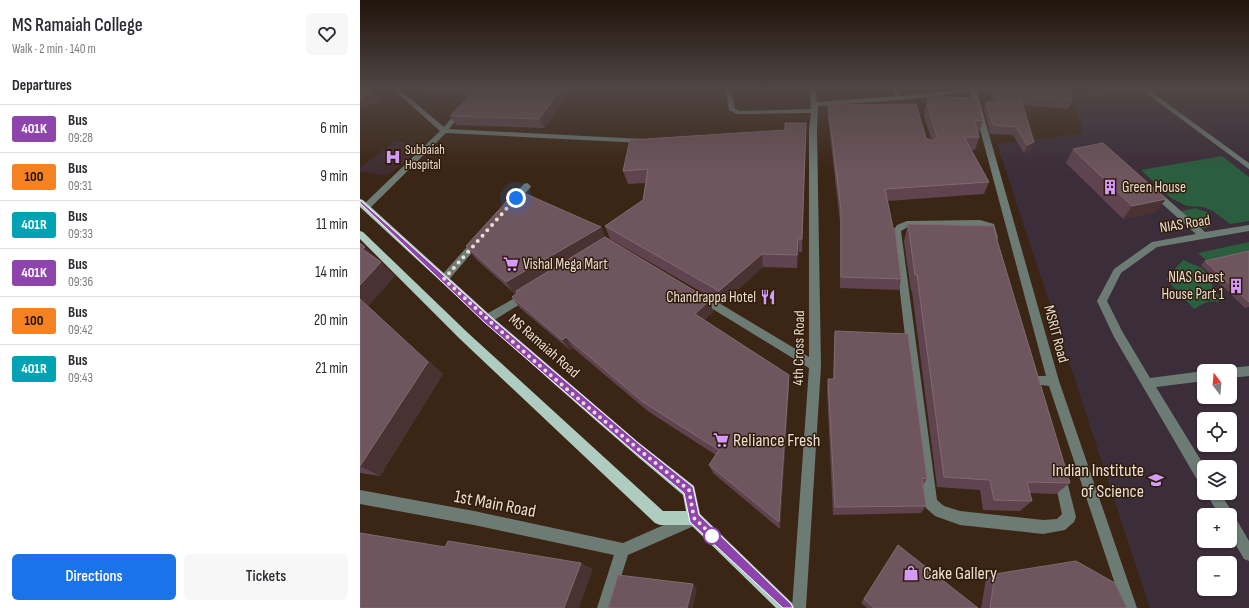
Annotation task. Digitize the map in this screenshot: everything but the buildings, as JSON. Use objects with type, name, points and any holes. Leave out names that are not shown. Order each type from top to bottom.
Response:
[{"type":"main road","name":"MS Ramaiah Road","points":[[363,205],[487,319],[634,446],[689,490],[694,518]]},
{"type":"main road","points":[[360,234],[464,336],[660,518],[694,518],[787,608]]},
{"type":"street","points":[[427,116],[444,131],[632,141],[648,140]]},
{"type":"street","points":[[363,205],[444,131],[456,116]]},
{"type":"street","name":"4th Cross Road","points":[[799,608],[815,366],[809,130],[812,116]]},
{"type":"street","name":"MSRIT Road","points":[[980,116],[1053,381],[1130,608]]},
{"type":"street","points":[[1180,116],[1249,167]]},
{"type":"street","points":[[1145,184],[1204,236]]},
{"type":"street","points":[[506,209],[526,186]]},
{"type":"street","points":[[996,250],[993,232],[988,224],[907,224],[900,226],[897,231],[931,503],[940,511],[960,518],[1043,527],[1060,525],[1070,517],[1056,462]]},
{"type":"street","name":"NIAS Road","points":[[1148,383],[1118,334],[1102,301],[1117,271],[1155,244],[1249,228]]},
{"type":"street","points":[[444,279],[485,232]]},
{"type":"street","points":[[487,319],[532,291]]},
{"type":"street","points":[[692,292],[815,366]]},
{"type":"street","points":[[1237,372],[1249,371]]},
{"type":"street","points":[[1039,401],[1033,376],[1053,381]]},
{"type":"street","points":[[1197,377],[1148,383],[1197,466]]},
{"type":"street","name":"1st Main Road","points":[[360,497],[474,518],[623,550]]},
{"type":"street","points":[[604,608],[623,550],[694,518]]},
{"type":"street","points":[[1237,534],[1249,554]]},
{"type":"shaded area","points":[[1079,116],[1249,116],[1249,608],[1150,608],[997,144],[1083,134]]},
{"type":"shaded area","name":"Subbaiah Hospital","points":[[395,141],[425,145],[387,176],[360,172],[360,168]]},
{"type":"green space","points":[[1222,156],[1249,177],[1249,221],[1230,224],[1213,211],[1203,207],[1187,206],[1171,198],[1141,170]]},
{"type":"green space","points":[[1195,208],[1209,213],[1212,226],[1201,229],[1181,211]]},
{"type":"green space","points":[[1249,242],[1249,252],[1207,261],[1198,253]]},
{"type":"green space","points":[[1183,260],[1202,268],[1208,275],[1205,276],[1212,283],[1213,292],[1223,298],[1217,302],[1211,301],[1205,303],[1194,309],[1166,279]]},
{"type":"bus line","name":"401K","points":[[360,202],[487,319],[634,446],[689,490],[694,518],[787,608]]},
{"type":"place","name":"Subbaiah Hospital","points":[[393,157]]},
{"type":"place","name":"Green House","points":[[1110,187]]},
{"type":"place","name":"Vishal Mega Mart","points":[[511,264]]},
{"type":"place","name":"NIAS Guest House Part 1","points":[[1236,286]]},
{"type":"place","name":"Chandrappa Hotel","points":[[768,297]]},
{"type":"place","name":"Reliance Fresh","points":[[721,440]]},
{"type":"place","name":"Indian Institute of Science","points":[[1156,480]]},
{"type":"place","name":"Cake Gallery","points":[[911,573]]},
{"type":"route","points":[[516,198],[444,279],[487,319],[634,446],[689,490],[694,518],[715,538],[712,536]]}]
